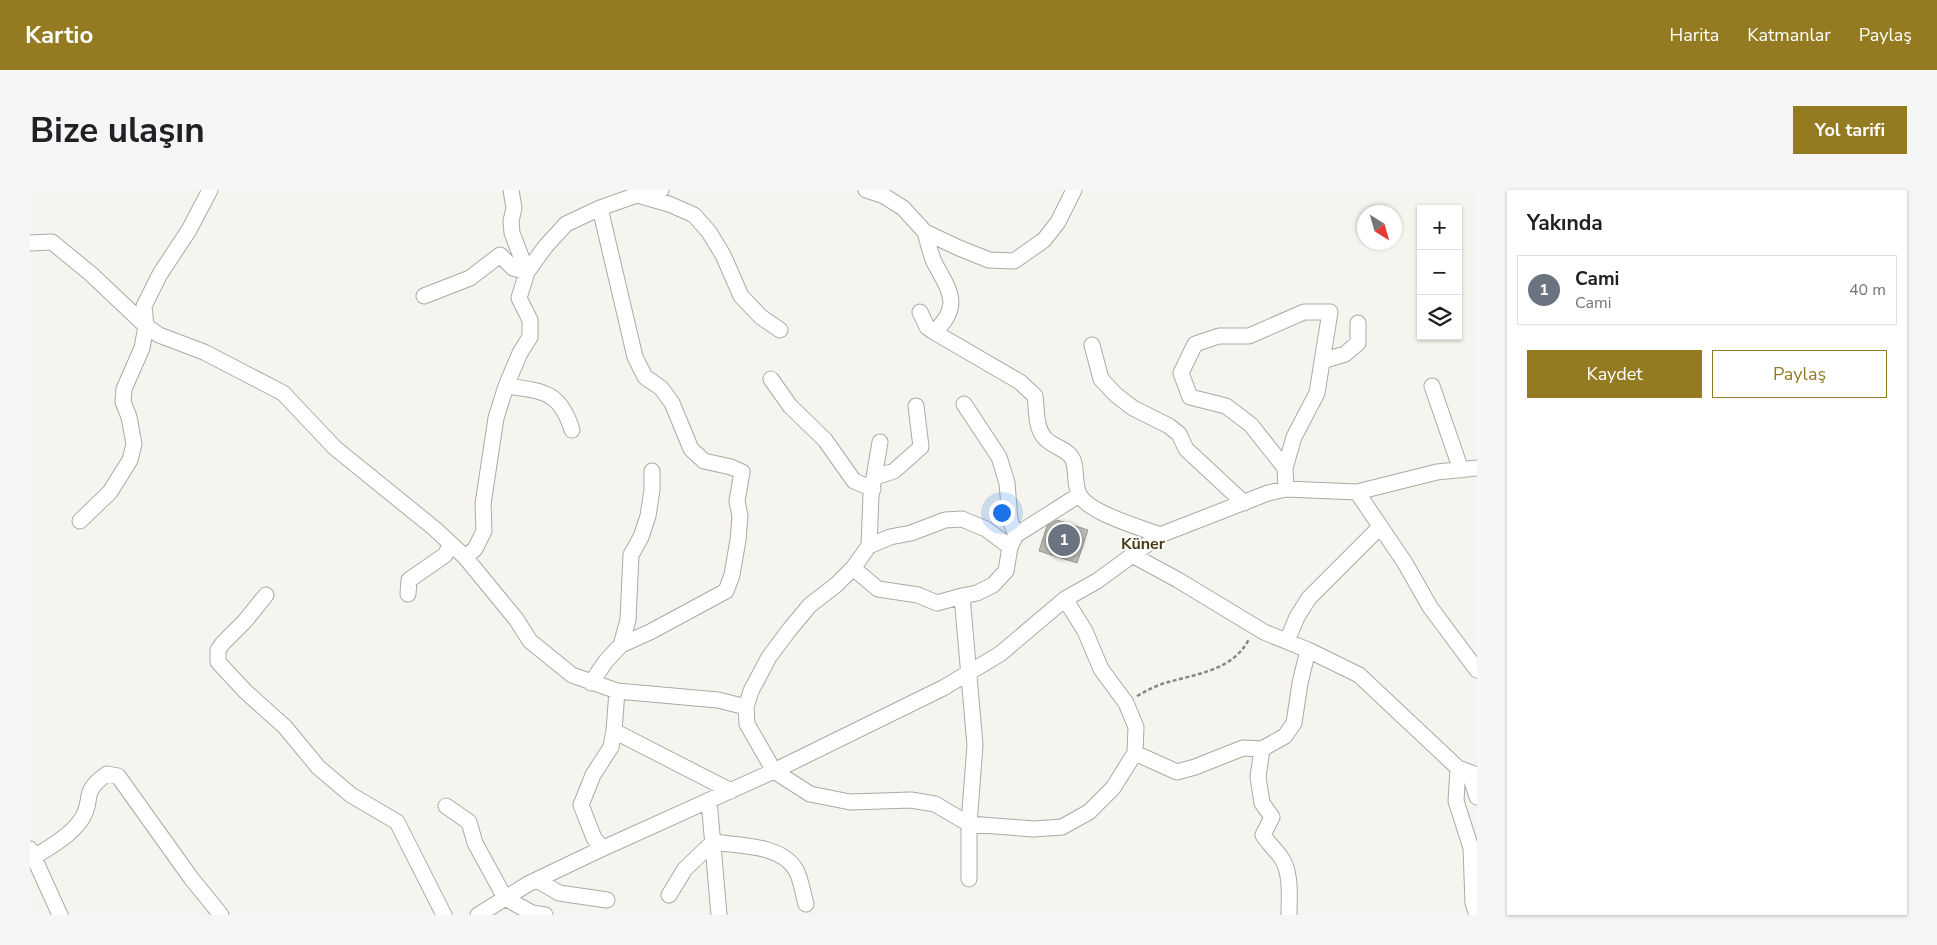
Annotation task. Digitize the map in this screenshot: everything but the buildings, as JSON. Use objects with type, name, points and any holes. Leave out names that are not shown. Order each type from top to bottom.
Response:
[{"type":"street","points":[[80,521],[110,492],[130,460],[134,444],[129,417],[123,402],[124,389],[142,348],[146,326],[144,306],[160,274],[189,230],[210,190]]},
{"type":"street","points":[[510,190],[514,208],[511,221],[512,233],[527,272]]},
{"type":"street","points":[[866,190],[884,196],[903,208],[925,232],[989,260],[1014,261],[1044,240],[1058,222],[1074,190]]},
{"type":"street","points":[[465,557],[475,549],[484,531],[483,504],[496,418],[506,386],[520,353],[530,337],[530,320],[520,298],[527,272],[545,247],[566,224],[600,208],[647,192],[694,215],[709,232],[718,247],[741,296],[761,317],[780,330]]},
{"type":"street","points":[[600,208],[634,357],[645,377],[661,388],[672,402],[691,449],[704,462],[731,467],[742,472],[737,501],[740,516],[738,540],[732,575],[726,590],[650,632],[620,645]]},
{"type":"street","points":[[925,232],[933,260],[947,285],[952,299],[944,323],[934,332]]},
{"type":"street","points":[[30,243],[52,242],[91,274],[146,326],[159,335],[204,352],[283,393],[335,448],[465,557],[516,618],[530,641],[572,674],[591,683],[617,691],[718,700],[746,707]]},
{"type":"street","points":[[424,296],[470,278],[500,255],[513,268],[527,272]]},
{"type":"street","points":[[920,312],[927,327],[1020,382],[1035,396],[1038,423],[1044,437],[1066,452],[1073,460],[1079,495],[1091,507],[1160,535]]},
{"type":"street","points":[[1285,468],[1251,425],[1226,406],[1190,397],[1181,373],[1195,344],[1219,336],[1249,336],[1304,312],[1330,312],[1317,393],[1294,437],[1285,468],[1286,489]]},
{"type":"street","points":[[1322,361],[1345,354],[1358,343],[1358,323]]},
{"type":"street","points":[[1092,346],[1101,379],[1116,396],[1133,408],[1169,426],[1179,434],[1186,449],[1244,503]]},
{"type":"street","points":[[771,379],[790,406],[825,440],[854,481],[874,483],[894,472],[921,448],[916,406]]},
{"type":"street","points":[[506,386],[548,394],[559,402],[568,416],[572,430]]},
{"type":"street","points":[[1432,386],[1461,470]]},
{"type":"street","points":[[853,568],[878,589],[918,595],[937,603],[977,593],[993,585],[1006,571],[1013,541],[1007,483],[999,457],[964,404]]},
{"type":"street","points":[[868,546],[868,527],[880,442]]},
{"type":"street","points":[[478,915],[538,880],[602,848],[774,771],[943,688],[968,671],[1000,654],[1065,599],[1097,581],[1160,535],[1268,493],[1286,489],[1357,492],[1437,472],[1477,468]]},
{"type":"street","points":[[591,683],[620,645],[628,620],[631,555],[641,536],[648,516],[652,490],[652,471]]},
{"type":"street","points":[[1357,492],[1405,563],[1430,606],[1477,670]]},
{"type":"street","points":[[1013,541],[1079,495]]},
{"type":"street","points":[[1013,541],[962,519],[945,520],[911,534],[890,537],[868,546],[853,568],[836,585],[810,605],[790,629],[770,657],[751,690],[746,707],[747,724],[774,771],[810,794],[850,802],[911,800],[935,804],[969,824],[1034,829],[1062,827],[1089,812],[1114,788],[1135,753],[1136,727],[1126,702],[1102,669],[1085,631],[1065,599]]},
{"type":"street","points":[[1287,641],[1297,617],[1309,598],[1380,527]]},
{"type":"street","points":[[408,594],[409,580],[445,555],[451,544]]},
{"type":"street","points":[[1132,555],[1255,626],[1358,675],[1468,772],[1477,797]]},
{"type":"street","points":[[266,595],[245,622],[218,650],[218,662],[246,692],[285,727],[318,767],[351,795],[397,822],[444,915]]},
{"type":"street","points":[[962,596],[975,745],[969,824],[970,879]]},
{"type":"street","points":[[1135,753],[1176,772],[1195,767],[1243,748],[1262,749],[1285,736],[1294,723],[1300,683],[1308,650]]},
{"type":"street","points":[[602,848],[594,838],[581,805],[593,775],[611,747],[617,691]]},
{"type":"street","points":[[614,731],[731,790]]},
{"type":"street","points":[[1262,749],[1258,777],[1262,803],[1272,817],[1263,834],[1281,858],[1287,871],[1289,915]]},
{"type":"street","points":[[1468,772],[1456,801],[1471,848],[1473,903],[1477,915]]},
{"type":"street","points":[[60,915],[32,853],[62,838],[81,820],[87,806],[88,792],[96,782],[107,774],[118,776],[220,915]]},
{"type":"street","points":[[709,800],[719,915]]},
{"type":"street","points":[[446,806],[469,822],[475,843],[505,898],[532,912],[545,915]]},
{"type":"street","points":[[669,895],[685,869],[713,842]]},
{"type":"street","points":[[713,842],[756,848],[785,856],[797,871],[806,904]]},
{"type":"street","points":[[538,880],[559,892],[607,900]]},
{"type":"path","points":[[1126,702],[1164,684],[1217,669],[1244,649],[1255,626]]},
{"type":"place","name":"Cami","points":[[1064,540]]},
{"type":"district","name":"Küner","points":[[1143,544]]}]
